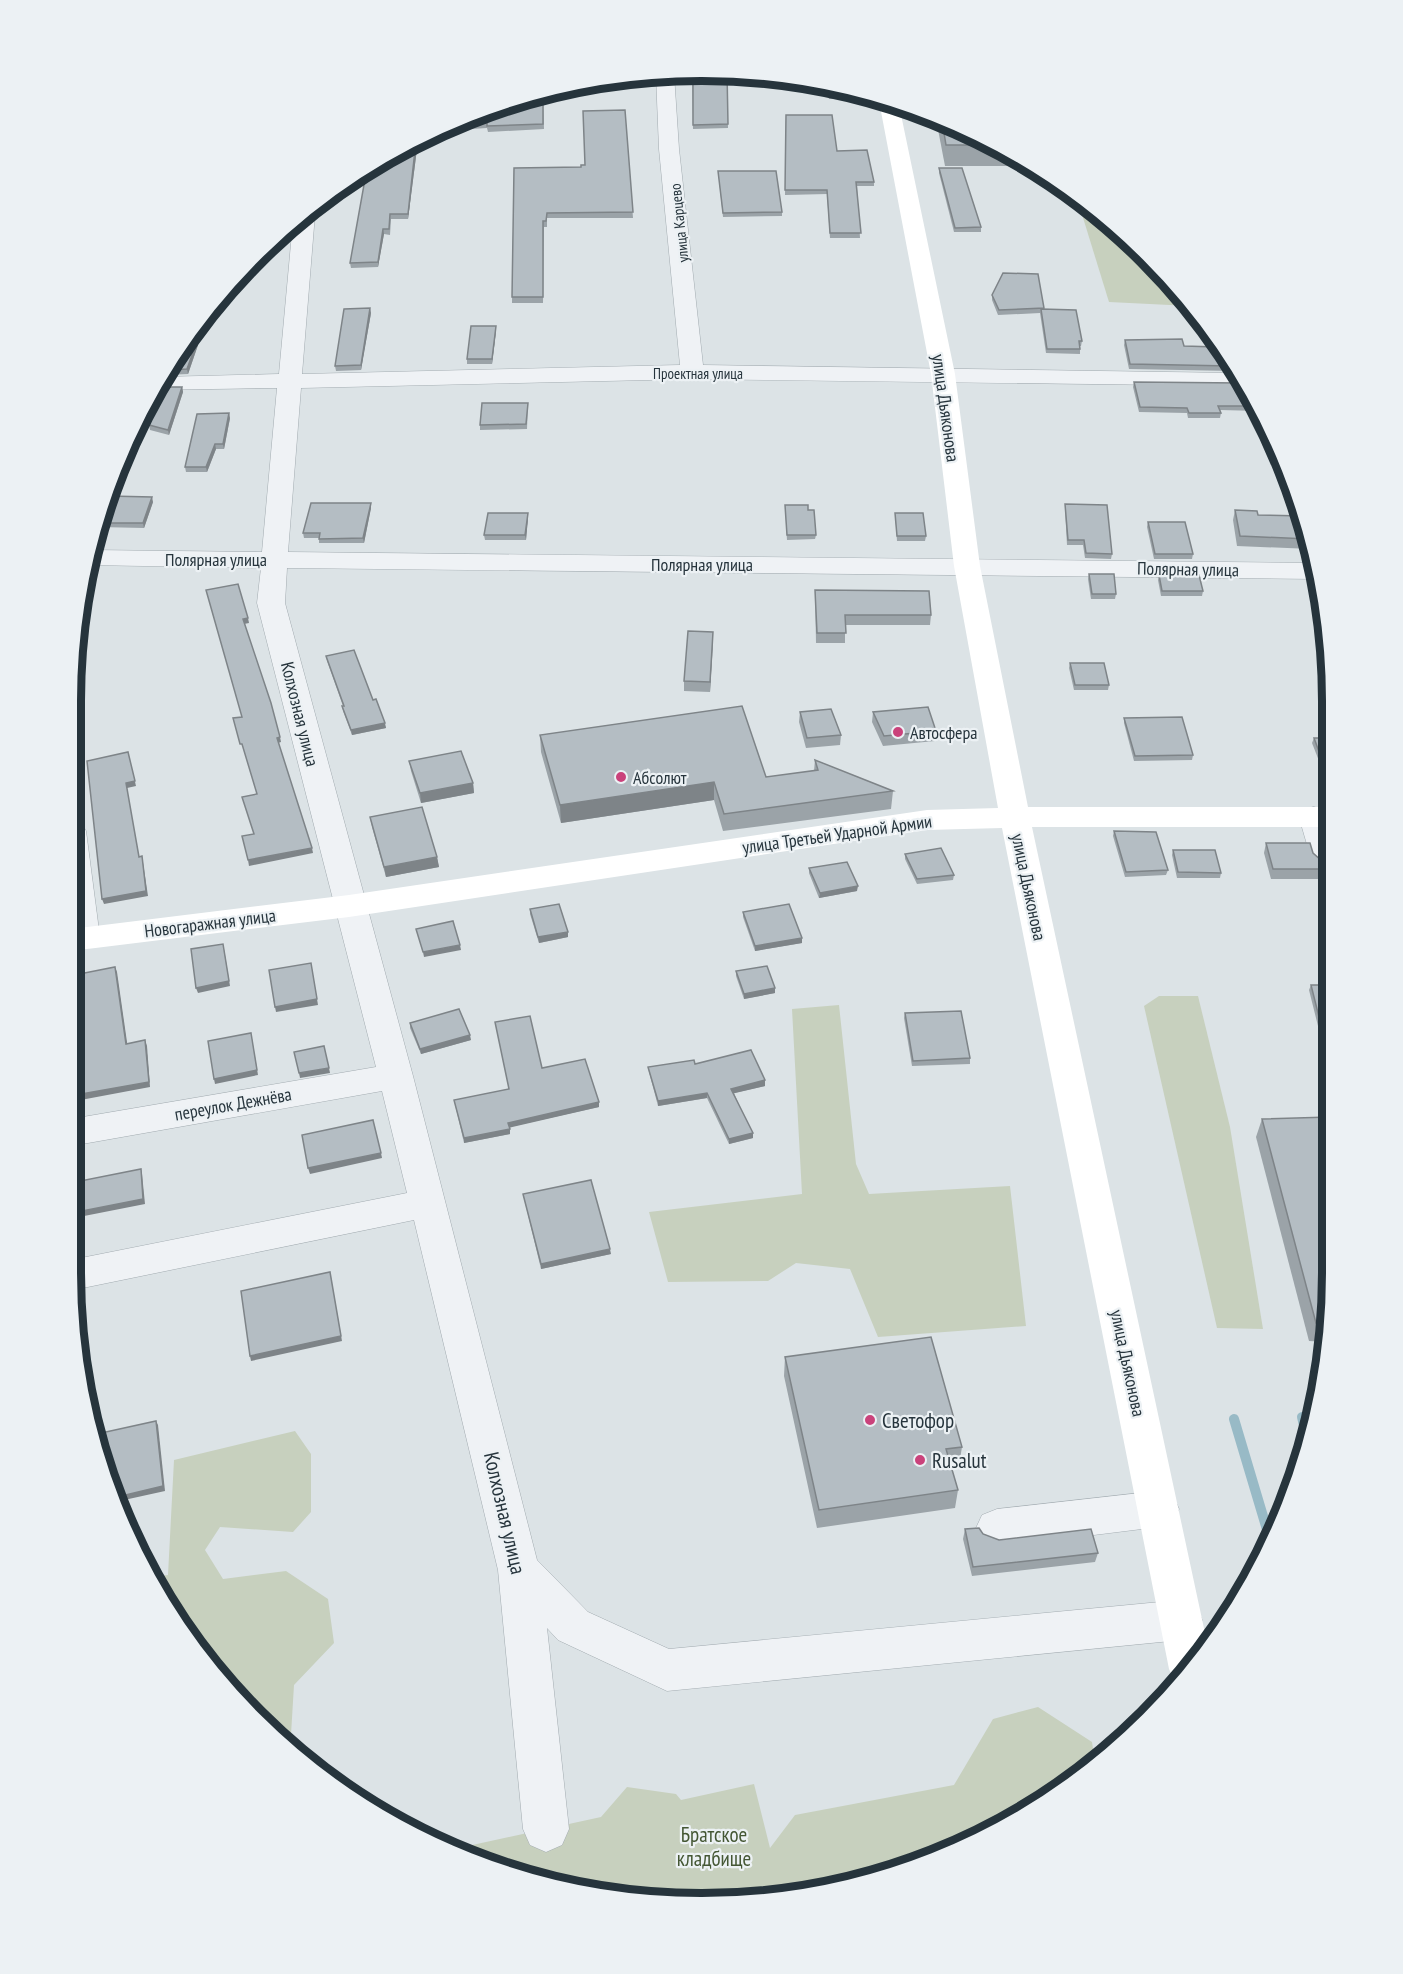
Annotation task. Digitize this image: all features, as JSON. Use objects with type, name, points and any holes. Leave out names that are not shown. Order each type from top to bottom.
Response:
[{"type":"main road","name":"улица Дьяконова","points":[[891,111],[943,374],[967,566],[1015,817],[1189,1657]]},
{"type":"main road","name":"улица Третьей Ударной Армии","points":[[349,906],[927,820],[1015,817],[1321,817]]},
{"type":"main road","name":"Новогаражная улица","points":[[81,939],[349,906]]},
{"type":"street","name":"улица Карцево","points":[[666,82],[666,113],[687,301],[692,372]]},
{"type":"street","name":"Колхозная улица","points":[[303,226],[292,382],[271,603],[349,906],[396,1076],[519,1570],[546,1829]]},
{"type":"street","name":"Проектная улица","points":[[169,384],[692,372],[1232,380]]},
{"type":"street","name":"Полярная улица","points":[[98,558],[1308,571]]},
{"type":"street","name":"переулок Дежнёва","points":[[81,1131],[396,1076]]},
{"type":"street","points":[[81,1273],[428,1203]]},
{"type":"street","points":[[997,1528],[1158,1509]]},
{"type":"street","points":[[519,1570],[573,1626],[667,1670],[1181,1620]]},
{"type":"green space","points":[[1081,210],[1140,263],[1179,305],[1109,302]]},
{"type":"green space","points":[[1159,996],[1198,996],[1230,1127],[1263,1329],[1217,1328],[1144,1006]]},
{"type":"green space","points":[[839,1005],[856,1164],[869,1194],[1010,1186],[1026,1326],[878,1337],[850,1269],[796,1263],[768,1281],[668,1282],[649,1212],[802,1194],[792,1009]]},
{"type":"green space","points":[[295,1431],[311,1454],[311,1512],[293,1532],[220,1527],[205,1550],[223,1579],[286,1571],[328,1599],[334,1643],[294,1685],[291,1738],[235,1682],[209,1650],[160,1576],[168,1575],[174,1460]]},
{"type":"green space","name":"Братское кладбище","points":[[1038,1707],[1092,1742],[1094,1753],[1012,1810],[976,1829],[939,1846],[862,1872],[782,1888],[742,1892],[661,1892],[621,1888],[541,1872],[465,1847],[601,1817],[627,1787],[676,1794],[681,1800],[754,1784],[770,1848],[795,1815],[954,1785],[993,1719]]},
{"type":"building","points":[[693,81],[727,82],[728,124],[693,125]]},
{"type":"building","points":[[543,102],[543,124],[487,126],[487,123],[476,124]]},
{"type":"building","points":[[625,110],[633,212],[547,213],[546,221],[543,221],[543,297],[512,297],[514,168],[581,167],[585,165],[583,111]]},
{"type":"building","points":[[786,115],[832,115],[837,151],[867,150],[874,182],[856,182],[861,233],[830,233],[827,190],[785,190]]},
{"type":"building","points":[[944,130],[976,145],[946,145]]},
{"type":"building","points":[[415,151],[408,214],[390,214],[389,229],[383,229],[378,262],[350,263],[365,181]]},
{"type":"building","points":[[939,168],[962,168],[981,227],[955,228]]},
{"type":"building","points":[[718,171],[776,171],[782,212],[723,213]]},
{"type":"building","points":[[1003,273],[1038,274],[1044,308],[999,310],[992,295]]},
{"type":"building","points":[[370,308],[361,365],[335,366],[344,309]]},
{"type":"building","points":[[1041,309],[1076,310],[1082,341],[1079,341],[1080,349],[1047,349]]},
{"type":"building","points":[[471,326],[496,326],[492,359],[467,359]]},
{"type":"building","points":[[1182,339],[1184,346],[1210,347],[1223,366],[1130,364],[1125,340]]},
{"type":"building","points":[[197,341],[187,369],[178,369]]},
{"type":"building","points":[[1134,382],[1234,383],[1247,406],[1218,406],[1221,413],[1189,413],[1187,408],[1140,407]]},
{"type":"building","points":[[167,387],[182,387],[168,430],[149,425],[153,413]]},
{"type":"building","points":[[482,403],[528,403],[526,424],[480,425]]},
{"type":"building","points":[[229,413],[223,444],[215,444],[206,467],[185,467],[197,414]]},
{"type":"building","points":[[116,496],[152,497],[143,523],[108,523]]},
{"type":"building","points":[[311,503],[371,503],[363,538],[319,539],[320,533],[303,533]]},
{"type":"building","points":[[1065,504],[1107,505],[1112,554],[1086,553],[1084,540],[1068,540]]},
{"type":"building","points":[[785,505],[808,505],[808,510],[814,510],[816,535],[787,535]]},
{"type":"building","points":[[1235,510],[1257,511],[1258,515],[1293,516],[1300,539],[1240,536]]},
{"type":"building","points":[[488,513],[528,513],[525,535],[484,535]]},
{"type":"building","points":[[895,513],[923,513],[926,536],[897,536]]},
{"type":"building","points":[[1148,522],[1185,522],[1193,554],[1155,554]]},
{"type":"building","points":[[1089,574],[1114,574],[1116,594],[1092,594]]},
{"type":"building","points":[[1159,575],[1199,575],[1203,591],[1162,591]]},
{"type":"building","points":[[238,584],[248,618],[243,619],[271,703],[280,737],[277,738],[312,848],[248,860],[242,836],[254,834],[242,797],[257,794],[233,718],[242,717],[206,590]]},
{"type":"building","points":[[815,590],[929,591],[931,615],[845,615],[846,633],[817,633]]},
{"type":"building","points":[[688,631],[713,632],[710,682],[684,681]]},
{"type":"building","points":[[354,650],[373,700],[376,699],[385,723],[351,730],[326,656]]},
{"type":"building","points":[[1070,663],[1104,663],[1109,685],[1075,685]]},
{"type":"building","points":[[742,706],[766,777],[818,770],[815,760],[893,791],[724,814],[714,782],[560,805],[540,735]]},
{"type":"building","points":[[928,707],[936,731],[884,736],[873,712]]},
{"type":"building","points":[[831,709],[841,735],[807,738],[800,712]]},
{"type":"building","points":[[1182,717],[1193,755],[1135,756],[1124,718]]},
{"type":"building","points":[[1314,738],[1322,738],[1322,760]]},
{"type":"building","points":[[461,751],[473,783],[420,793],[409,761]]},
{"type":"building","points":[[128,752],[135,781],[126,783],[139,857],[142,856],[146,891],[102,899],[87,761]]},
{"type":"building","points":[[422,807],[437,857],[384,867],[370,817]]},
{"type":"building","points":[[1114,831],[1156,832],[1168,870],[1126,872]]},
{"type":"building","points":[[1266,843],[1310,843],[1313,853],[1322,861],[1322,869],[1273,869]]},
{"type":"building","points":[[941,848],[954,875],[917,879],[905,854]]},
{"type":"building","points":[[1173,850],[1215,850],[1221,873],[1178,872]]},
{"type":"building","points":[[847,862],[858,886],[820,893],[809,868]]},
{"type":"building","points":[[559,904],[568,932],[538,937],[530,909]]},
{"type":"building","points":[[789,904],[802,938],[755,946],[743,912]]},
{"type":"building","points":[[453,921],[460,945],[423,952],[416,929]]},
{"type":"building","points":[[223,944],[229,981],[196,988],[191,949]]},
{"type":"building","points":[[311,963],[317,999],[275,1007],[269,970]]},
{"type":"building","points":[[767,966],[775,988],[744,994],[736,971]]},
{"type":"building","points":[[115,967],[126,1044],[145,1040],[149,1082],[81,1094],[81,1052],[84,1051],[81,1028],[81,974]]},
{"type":"building","points":[[1311,985],[1322,985],[1321,1025]]},
{"type":"building","points":[[459,1009],[470,1035],[420,1049],[410,1023]]},
{"type":"building","points":[[961,1011],[970,1058],[913,1061],[905,1013]]},
{"type":"building","points":[[530,1016],[542,1068],[585,1059],[599,1102],[508,1123],[510,1129],[464,1138],[454,1100],[509,1089],[495,1022]]},
{"type":"building","points":[[251,1033],[257,1070],[214,1079],[208,1041]]},
{"type":"building","points":[[324,1046],[329,1068],[299,1073],[294,1052]]},
{"type":"building","points":[[751,1050],[765,1080],[731,1089],[753,1133],[729,1139],[707,1093],[658,1101],[648,1067],[694,1060],[695,1064]]},
{"type":"building","points":[[1322,1117],[1320,1323],[1316,1323],[1262,1119]]},
{"type":"building","points":[[373,1120],[381,1153],[308,1168],[302,1135]]},
{"type":"building","points":[[141,1169],[143,1199],[81,1211],[81,1181]]},
{"type":"building","points":[[591,1180],[610,1249],[541,1264],[523,1194]]},
{"type":"building","points":[[330,1272],[341,1336],[250,1356],[241,1291]]},
{"type":"building","name":"Светофор","points":[[931,1337],[962,1447],[946,1449],[958,1490],[819,1510],[785,1357]]},
{"type":"building","points":[[156,1421],[163,1486],[123,1496],[102,1433]]},
{"type":"building","points":[[979,1528],[983,1534],[999,1540],[1091,1529],[1098,1553],[973,1567],[965,1529]]},
{"type":"waterway","points":[[1302,1417],[1303,1423]]},
{"type":"waterway","points":[[1234,1419],[1267,1528]]},
{"type":"place","name":"Автосфера","points":[[898,732]]},
{"type":"place","name":"Абсолют","points":[[621,777]]},
{"type":"place","name":"Светофор","points":[[870,1420]]},
{"type":"place","name":"Rusalut","points":[[920,1460]]}]
